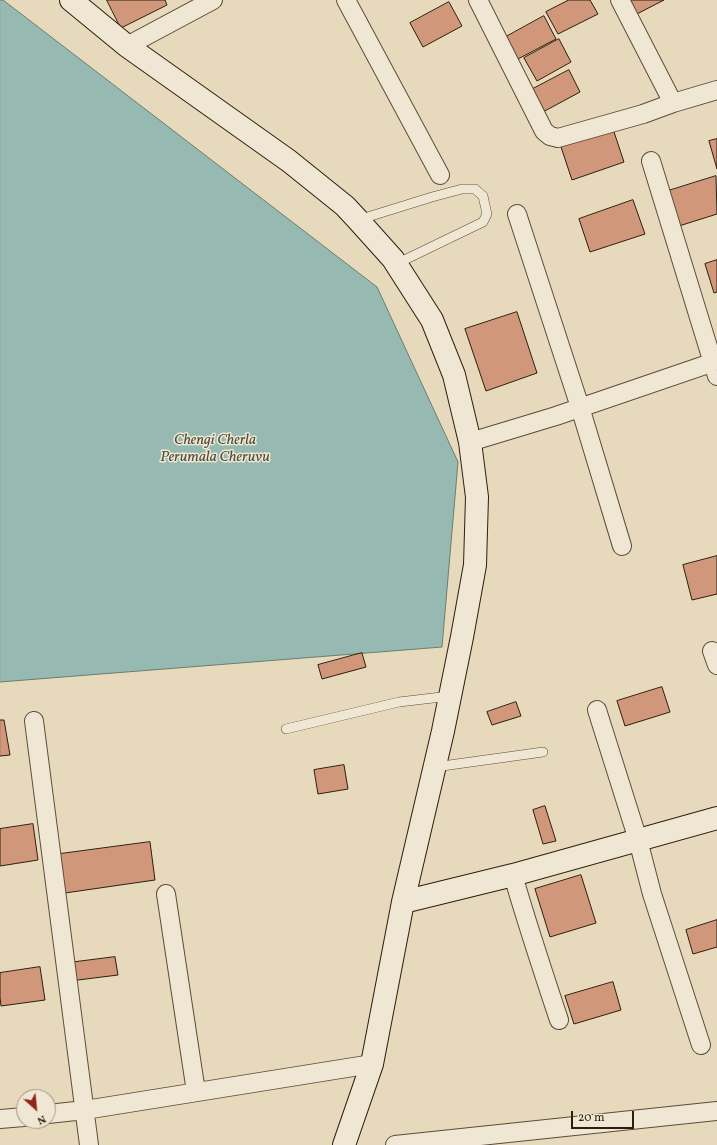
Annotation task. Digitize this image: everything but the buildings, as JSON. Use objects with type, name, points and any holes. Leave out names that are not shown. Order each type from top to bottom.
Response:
[{"type":"street","points":[[71,0],[128,46],[289,161],[345,206],[358,220],[396,264],[432,320],[454,375],[470,442],[477,497],[475,565],[450,696],[403,902],[372,1064],[344,1145]]},
{"type":"street","points":[[128,46],[188,6],[213,0]]},
{"type":"street","points":[[346,0],[440,175]]},
{"type":"street","points":[[478,0],[544,131],[550,136],[558,138],[643,114],[673,103],[717,90]]},
{"type":"street","points":[[620,0],[673,103]]},
{"type":"street","points":[[470,442],[716,367],[651,161]]},
{"type":"street","points":[[517,214],[580,408],[622,546]]},
{"type":"street","points":[[597,710],[638,840],[652,894],[701,1045]]},
{"type":"street","points":[[34,720],[89,1145]]},
{"type":"street","points":[[403,902],[513,875],[717,818]]},
{"type":"street","points":[[513,875],[526,922],[559,1020]]},
{"type":"street","points":[[166,894],[196,1092]]},
{"type":"street","points":[[56,1113],[85,1110],[372,1064]]},
{"type":"street","points":[[395,1145],[717,1111]]},
{"type":"street","points":[[0,1119],[16,1118]]},
{"type":"lane","points":[[358,220],[462,189],[475,189],[483,196],[488,214],[483,222],[396,264]]},
{"type":"lane","points":[[286,729],[398,702],[450,696]]},
{"type":"lane","points":[[434,767],[543,752]]},
{"type":"water","name":"Chengi Cherla Perumala Cheruvu","points":[[0,0],[3,0],[377,287],[458,462],[442,647],[0,682]]}]
